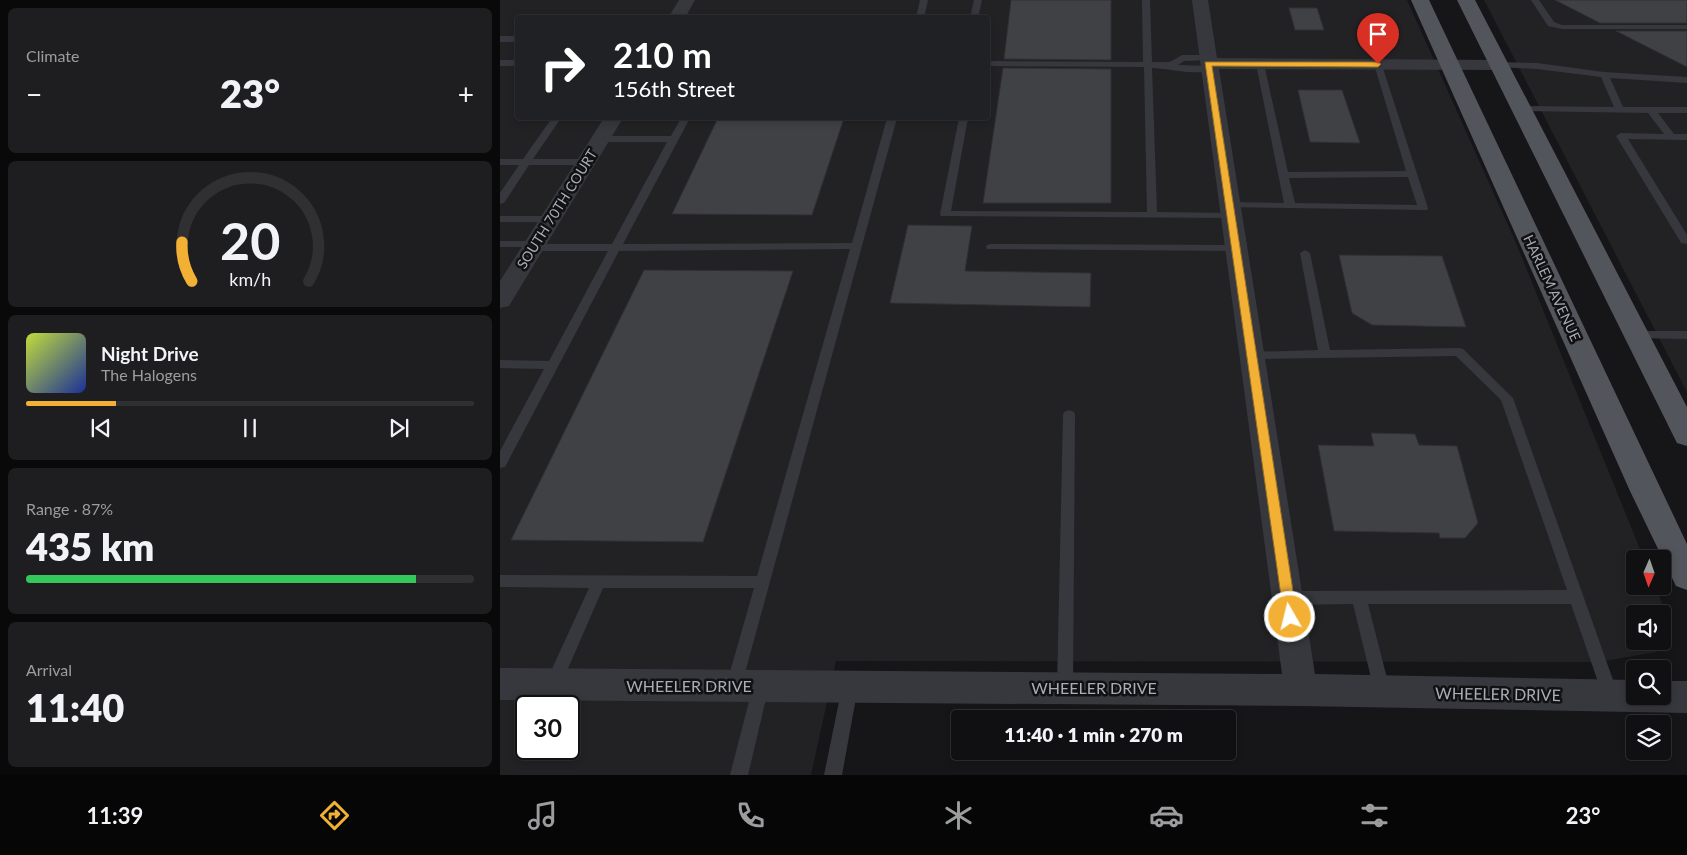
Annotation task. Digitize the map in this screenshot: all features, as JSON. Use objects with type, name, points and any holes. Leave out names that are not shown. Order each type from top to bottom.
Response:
[{"type":"main road","name":"HARLEM AVENUE","points":[[1420,0],[1645,491],[1687,576]]},
{"type":"main road","points":[[1466,0],[1687,435]]},
{"type":"street","points":[[678,15],[687,0]]},
{"type":"street","points":[[1200,0],[1301,690]]},
{"type":"street","points":[[1208,64],[1499,65]]},
{"type":"street","name":"SOUTH 70TH COURT","points":[[500,300],[613,120]]},
{"type":"street","name":"WHEELER DRIVE","points":[[500,684],[1301,690],[1687,697]]},
{"type":"lane","points":[[921,15],[924,0]]},
{"type":"lane","points":[[975,15],[978,0]]},
{"type":"lane","points":[[1146,0],[1152,215]]},
{"type":"lane","points":[[1535,0],[1551,24],[1562,27],[1687,27]]},
{"type":"lane","points":[[500,39],[515,39]]},
{"type":"lane","points":[[500,63],[515,63]]},
{"type":"lane","points":[[990,64],[1172,65],[1181,69],[1208,64]]},
{"type":"lane","points":[[1260,64],[1290,206]]},
{"type":"lane","points":[[963,120],[945,214],[1152,215],[1290,206],[1423,208],[1410,174],[1378,64]]},
{"type":"lane","points":[[1499,65],[1537,66],[1604,75],[1687,80]]},
{"type":"lane","points":[[1604,75],[1620,110]]},
{"type":"lane","points":[[1522,109],[1687,110]]},
{"type":"lane","points":[[1651,110],[1671,136]]},
{"type":"lane","points":[[500,201],[555,120]]},
{"type":"lane","points":[[500,463],[684,120]]},
{"type":"lane","points":[[738,775],[748,686],[763,582],[891,120]]},
{"type":"lane","points":[[1686,242],[1621,136],[1687,136]]},
{"type":"lane","points":[[600,139],[673,139]]},
{"type":"lane","points":[[500,162],[586,162]]},
{"type":"lane","points":[[1284,175],[1410,174]]},
{"type":"lane","points":[[500,219],[550,219]]},
{"type":"lane","points":[[500,244],[614,248],[856,246]]},
{"type":"lane","points":[[991,247],[1235,248]]},
{"type":"lane","points":[[1305,253],[1325,354]]},
{"type":"lane","points":[[1637,335],[1687,335]]},
{"type":"lane","points":[[1251,356],[1460,352],[1507,398],[1611,696]]},
{"type":"lane","points":[[500,364],[552,364]]},
{"type":"lane","points":[[1065,688],[1069,415]]},
{"type":"lane","points":[[500,581],[763,582]]},
{"type":"lane","points":[[553,685],[599,581]]},
{"type":"lane","points":[[1288,598],[1576,597]]},
{"type":"lane","points":[[1359,598],[1382,691]]},
{"type":"lane","points":[[833,775],[850,686]]},
{"type":"shaded area","points":[[500,0],[1407,0],[1516,243],[1640,550],[1626,550],[1626,595],[1659,595],[1663,605],[1626,605],[1626,650],[1657,650],[1656,652],[1599,662],[836,661],[811,775],[500,775]]},
{"type":"shaded area","points":[[1484,0],[1687,0],[1687,392]]},
{"type":"building","points":[[1011,0],[1111,0],[1111,60],[1004,59]]},
{"type":"building","points":[[1555,0],[1687,0],[1687,23],[1600,23]]},
{"type":"building","points":[[1289,8],[1317,8],[1324,30],[1295,30]]},
{"type":"building","points":[[1616,31],[1687,31],[1687,67]]},
{"type":"building","points":[[1003,68],[1111,69],[1111,203],[983,203]]},
{"type":"building","points":[[1298,90],[1342,90],[1360,143],[1310,142]]},
{"type":"building","points":[[717,120],[843,120],[812,215],[672,214]]},
{"type":"building","points":[[908,225],[972,226],[965,271],[1091,273],[1090,307],[890,303]]},
{"type":"building","points":[[1339,255],[1442,256],[1466,327],[1372,325],[1352,313]]},
{"type":"building","points":[[644,270],[793,271],[703,542],[511,540]]},
{"type":"building","points":[[1371,433],[1415,434],[1419,445],[1457,446],[1478,523],[1465,538],[1440,538],[1439,533],[1334,531],[1318,445],[1374,446]]},
{"type":"route","points":[[1290,617],[1208,63],[1378,64]]}]
